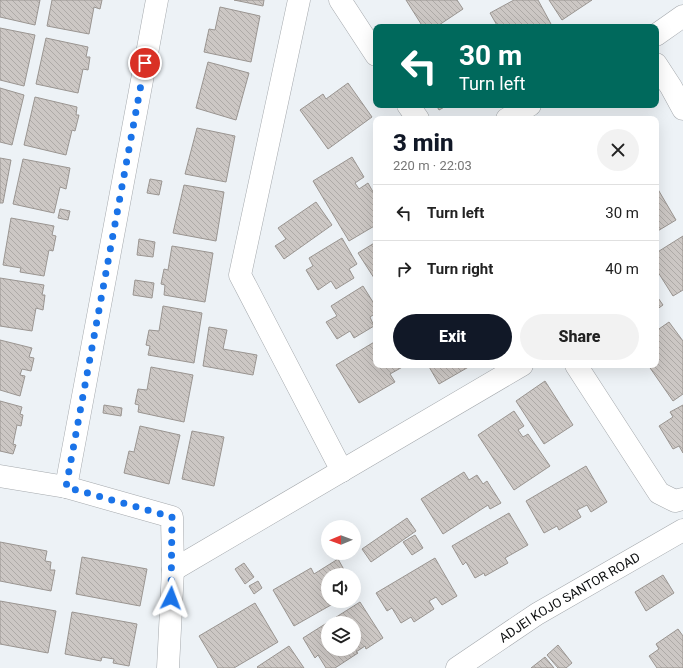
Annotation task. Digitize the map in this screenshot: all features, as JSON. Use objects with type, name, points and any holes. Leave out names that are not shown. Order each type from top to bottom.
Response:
[{"type":"street","points":[[66,487],[157,0]]},
{"type":"street","points":[[299,0],[240,274],[342,471]]},
{"type":"street","points":[[340,0],[373,50]]},
{"type":"street","points":[[659,34],[683,16]]},
{"type":"street","points":[[659,69],[683,109]]},
{"type":"street","points":[[512,116],[525,108]]},
{"type":"street","points":[[173,570],[517,368]]},
{"type":"street","points":[[578,368],[659,493],[675,502],[683,500]]},
{"type":"street","points":[[0,476],[66,487],[172,517],[173,570],[168,668]]},
{"type":"street","name":"ADJEI KOJO SANTOR ROAD","points":[[458,668],[489,660],[537,614],[683,530]]},
{"type":"building","points":[[0,0],[40,0],[35,25],[0,17]]},
{"type":"building","points":[[52,0],[102,0],[100,9],[94,7],[89,34],[47,26]]},
{"type":"building","points":[[234,0],[264,0],[263,6]]},
{"type":"building","points":[[406,0],[457,0],[463,9],[440,24],[421,24]]},
{"type":"building","points":[[514,0],[538,0],[551,24],[496,24],[490,13]]},
{"type":"building","points":[[549,0],[592,0],[562,20]]},
{"type":"building","points":[[220,7],[260,16],[251,62],[204,52],[209,29],[215,30]]},
{"type":"building","points":[[0,28],[35,35],[24,86],[0,80]]},
{"type":"building","points":[[46,38],[88,47],[86,57],[90,57],[88,70],[83,69],[78,93],[36,84]]},
{"type":"building","points":[[208,62],[249,73],[236,120],[196,108]]},
{"type":"building","points":[[348,83],[372,117],[328,149],[300,110],[323,94],[326,99]]},
{"type":"building","points":[[0,88],[24,95],[12,145],[0,142]]},
{"type":"building","points":[[35,97],[77,107],[76,115],[79,115],[75,131],[72,130],[66,155],[24,145]]},
{"type":"building","points":[[197,128],[235,136],[226,182],[185,174]]},
{"type":"building","points":[[352,157],[364,177],[355,183],[359,189],[368,183],[373,192],[373,227],[349,241],[313,181]]},
{"type":"building","points":[[0,158],[11,160],[3,203],[0,203]]},
{"type":"building","points":[[23,159],[70,168],[66,189],[60,187],[54,213],[13,204]]},
{"type":"building","points":[[150,179],[162,181],[159,195],[147,193]]},
{"type":"building","points":[[184,185],[224,192],[216,241],[173,233]]},
{"type":"building","points":[[659,191],[676,220],[659,230]]},
{"type":"building","points":[[316,202],[332,225],[284,259],[275,246],[286,239],[278,228]]},
{"type":"building","points":[[60,209],[70,211],[68,220],[58,218]]},
{"type":"building","points":[[11,218],[54,226],[52,235],[56,236],[53,251],[49,250],[44,276],[20,272],[21,268],[3,265]]},
{"type":"building","points":[[683,236],[683,290],[673,296],[659,274],[659,251]]},
{"type":"building","points":[[342,238],[357,264],[349,269],[354,278],[336,289],[331,281],[318,290],[306,270],[313,266],[309,258]]},
{"type":"building","points":[[139,239],[155,242],[153,257],[137,255]]},
{"type":"building","points":[[373,244],[373,276],[358,253]]},
{"type":"building","points":[[172,246],[213,253],[205,302],[164,295],[165,285],[161,284],[164,269],[168,270]]},
{"type":"building","points":[[0,278],[44,285],[42,295],[45,295],[43,310],[36,308],[32,331],[0,326]]},
{"type":"building","points":[[135,280],[154,283],[152,298],[133,295]]},
{"type":"building","points":[[363,286],[373,302],[373,315],[370,317],[373,327],[354,338],[350,331],[337,339],[326,322],[337,316],[331,306]]},
{"type":"building","points":[[659,299],[663,305],[659,308]]},
{"type":"building","points":[[163,306],[202,313],[194,363],[148,355],[150,346],[146,345],[149,330],[159,331]]},
{"type":"building","points":[[669,322],[683,341],[683,394],[673,401],[650,368],[659,368],[659,329]]},
{"type":"building","points":[[209,327],[227,330],[223,349],[257,355],[253,375],[203,366]]},
{"type":"building","points":[[0,340],[32,348],[29,357],[34,358],[31,371],[22,369],[20,375],[25,376],[20,396],[0,390]]},
{"type":"building","points":[[373,343],[373,368],[401,368],[390,374],[395,382],[359,403],[336,365]]},
{"type":"building","points":[[151,367],[193,375],[184,422],[138,412],[139,405],[135,404],[138,389],[147,390]]},
{"type":"building","points":[[430,368],[467,368],[439,384]]},
{"type":"building","points":[[545,381],[573,425],[544,444],[516,401]]},
{"type":"building","points":[[0,401],[22,407],[20,414],[23,415],[21,426],[17,425],[13,444],[16,445],[13,454],[0,451]]},
{"type":"building","points":[[104,405],[122,408],[121,416],[103,413]]},
{"type":"building","points":[[683,405],[683,453],[679,446],[673,449],[659,426],[673,417],[670,412]]},
{"type":"building","points":[[514,411],[524,426],[518,430],[523,437],[528,434],[550,466],[514,490],[478,435]]},
{"type":"building","points":[[140,426],[180,435],[169,484],[124,473],[129,451],[134,452]]},
{"type":"building","points":[[192,431],[224,437],[214,486],[182,479]]},
{"type":"building","points":[[586,466],[607,502],[591,512],[587,505],[577,510],[581,517],[559,530],[557,526],[544,533],[526,501]]},
{"type":"building","points":[[464,472],[469,480],[477,475],[483,484],[487,481],[501,503],[490,509],[488,505],[443,534],[421,499]]},
{"type":"building","points":[[509,513],[528,545],[505,558],[508,563],[485,576],[484,573],[475,578],[466,562],[463,565],[452,546]]},
{"type":"building","points":[[407,518],[416,531],[371,562],[362,549]]},
{"type":"building","points":[[415,535],[423,548],[412,555],[403,542]]},
{"type":"building","points":[[0,542],[47,551],[45,561],[51,562],[50,570],[55,570],[51,591],[0,581]]},
{"type":"building","points":[[82,557],[147,569],[140,606],[76,594]]},
{"type":"building","points":[[435,558],[457,596],[442,605],[436,597],[429,601],[434,609],[414,622],[411,617],[401,623],[392,608],[387,611],[376,593]]},
{"type":"building","points":[[339,560],[343,568],[324,568]]},
{"type":"building","points":[[244,563],[254,577],[245,584],[235,569]]},
{"type":"building","points":[[311,568],[314,574],[321,570],[321,608],[326,608],[294,626],[273,590]]},
{"type":"building","points":[[663,575],[674,593],[646,611],[635,592]]},
{"type":"building","points":[[258,581],[262,588],[254,594],[249,586]]},
{"type":"building","points":[[0,601],[56,611],[48,653],[0,644]]},
{"type":"building","points":[[255,603],[278,642],[234,668],[218,668],[199,636]]},
{"type":"building","points":[[361,604],[383,638],[366,649],[365,646],[361,649],[361,616],[338,616],[350,608],[361,608]]},
{"type":"building","points":[[72,612],[137,624],[129,666],[113,663],[114,659],[102,657],[101,661],[65,654]]},
{"type":"building","points":[[321,627],[321,656],[353,656],[335,668],[326,668],[318,655],[315,658],[303,638]]},
{"type":"building","points":[[678,629],[683,636],[683,668],[657,668],[649,656],[659,649],[656,644]]},
{"type":"building","points":[[558,645],[572,663],[566,668],[558,668],[547,655]]},
{"type":"building","points":[[289,646],[304,668],[257,667]]},
{"type":"building","points":[[545,657],[554,668],[531,668]]},
{"type":"route","points":[[145,63],[66,487],[172,517],[173,570],[171,598]]}]
